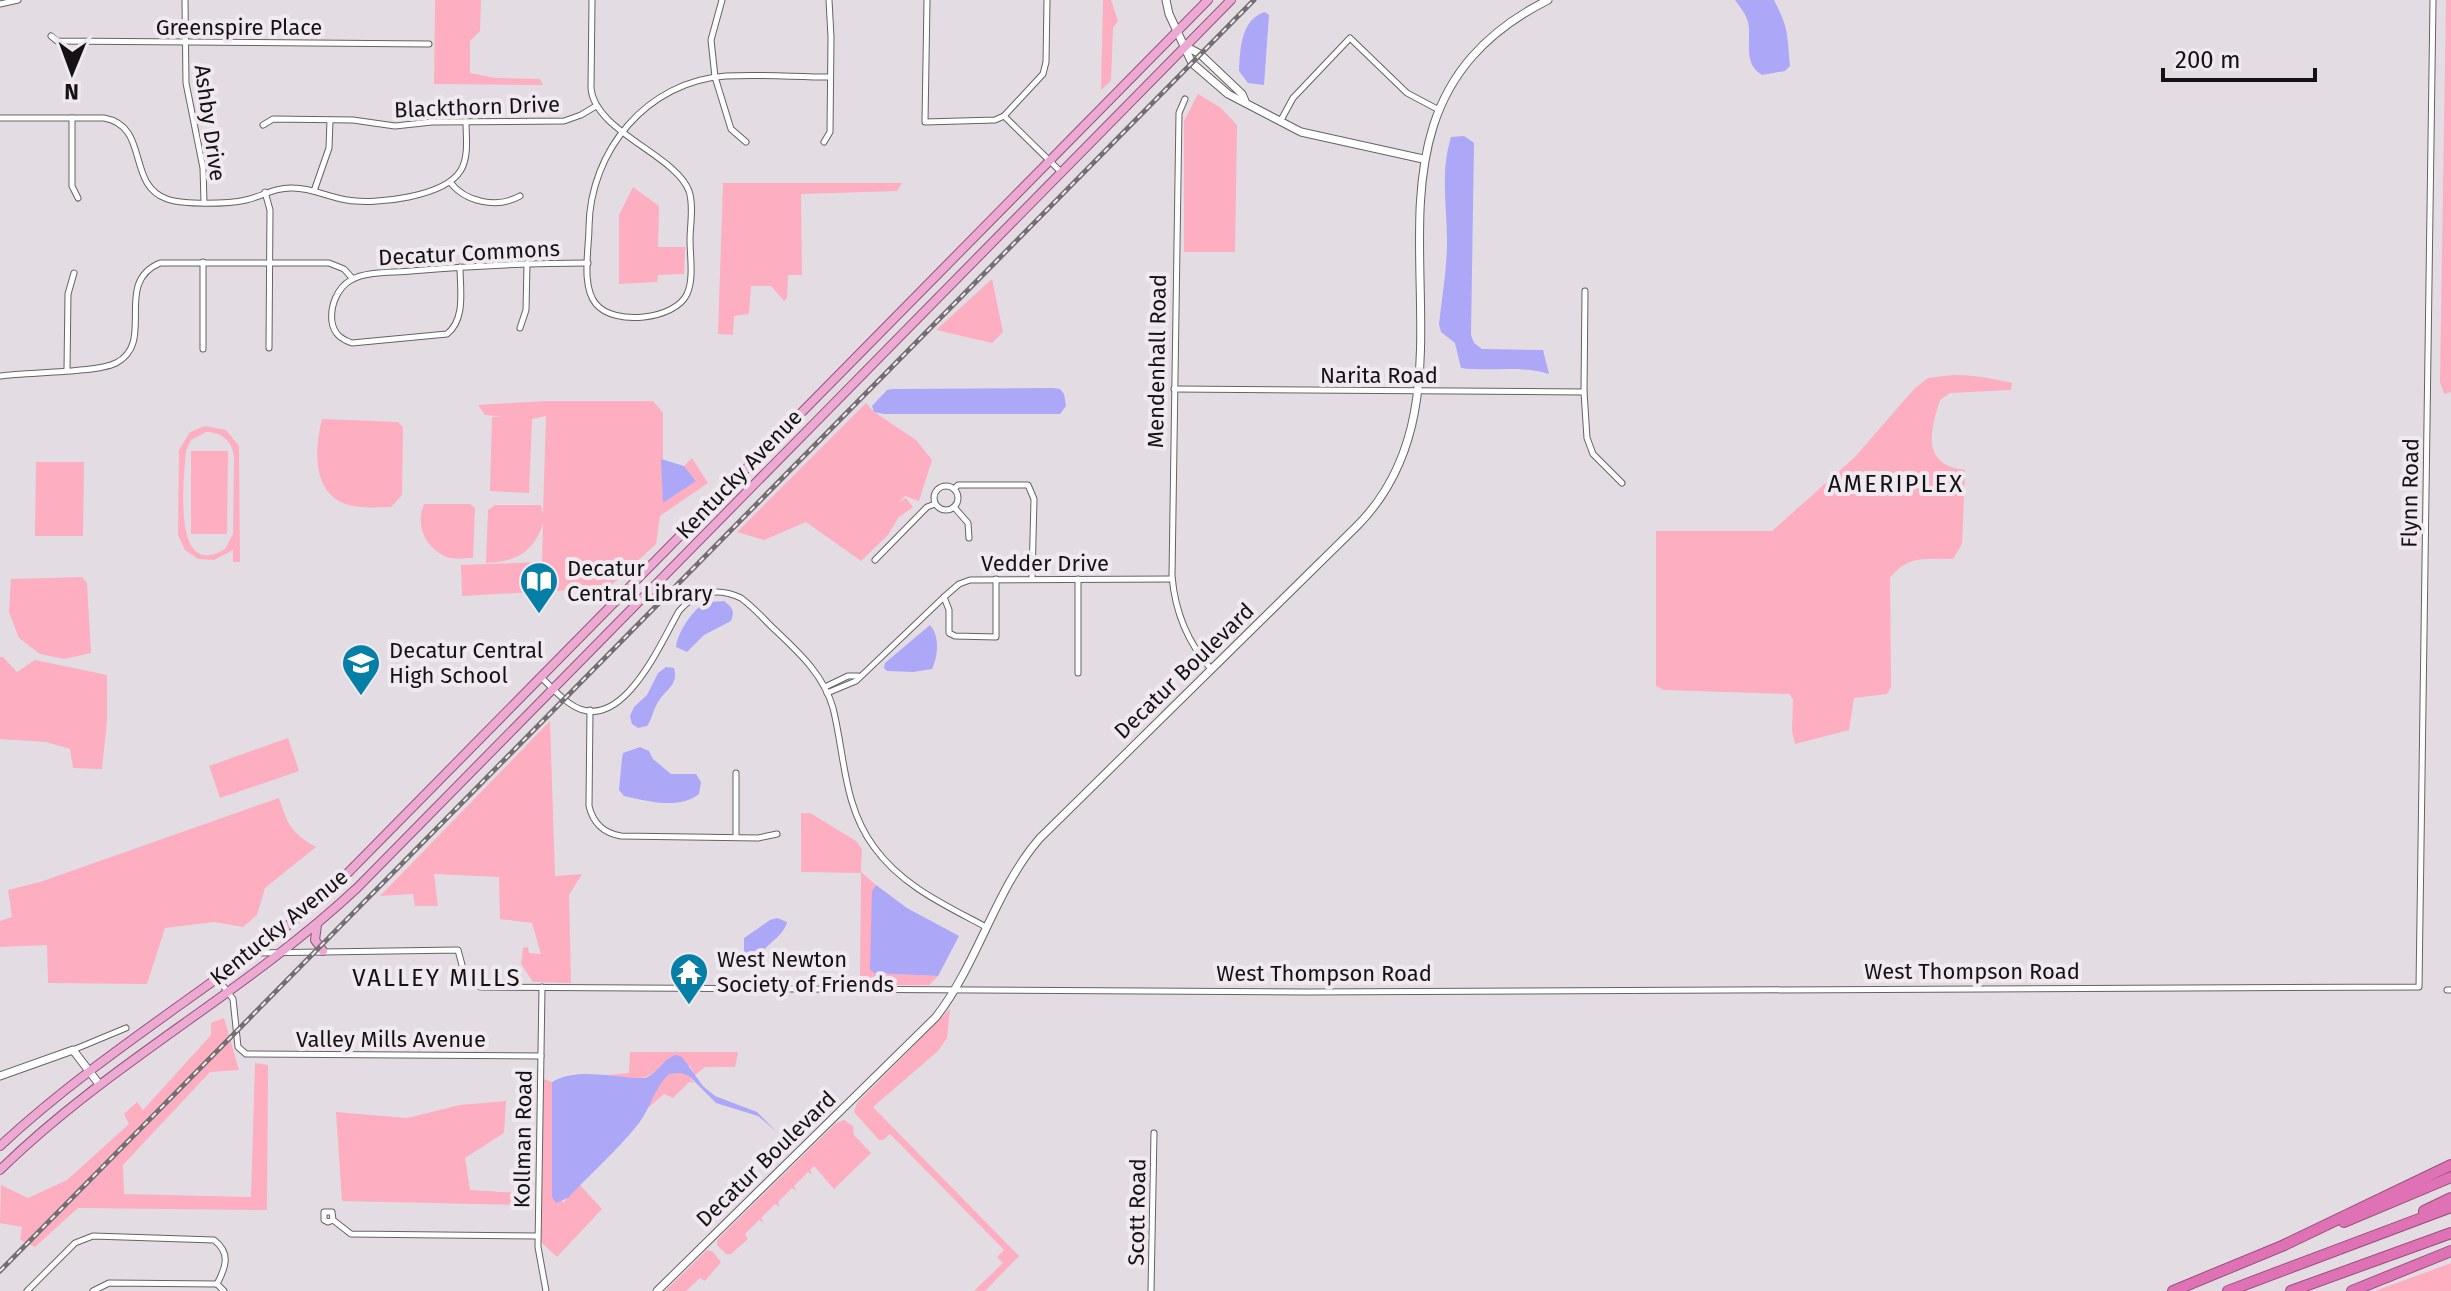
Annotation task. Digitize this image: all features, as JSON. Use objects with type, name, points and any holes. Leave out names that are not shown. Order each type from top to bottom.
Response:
[{"type":"highway","points":[[2282,1246],[2451,1165]]},
{"type":"highway","points":[[2173,1291],[2451,1177]]},
{"type":"highway","points":[[2370,1236],[2451,1198]]},
{"type":"highway","points":[[2228,1291],[2451,1207]]},
{"type":"highway","points":[[2291,1291],[2451,1233]]},
{"type":"highway","points":[[2379,1281],[2451,1251]]},
{"type":"highway","points":[[2352,1291],[2451,1257]]},
{"type":"highway","points":[[2303,1291],[2338,1275]]},
{"type":"main road","name":"Kentucky Avenue","points":[[0,1146],[61,1091],[255,953],[344,878],[1208,0]]},
{"type":"main road","name":"Kentucky Avenue","points":[[0,1170],[40,1132],[99,1084],[284,952],[366,880],[1231,0]]},
{"type":"main road","points":[[317,925],[315,940],[323,951]]},
{"type":"street","points":[[0,4],[18,0]]},
{"type":"street","name":"Ashby Drive","points":[[185,0],[188,92],[203,168],[204,202]]},
{"type":"street","points":[[592,0],[591,91],[596,106],[622,130],[678,176],[689,192],[689,286],[686,297],[672,310],[660,314],[618,317],[599,308],[589,291],[589,213],[594,184],[607,152],[622,130],[667,93],[715,77],[830,77]]},
{"type":"street","points":[[722,0],[711,38],[715,77],[731,129],[746,142]]},
{"type":"street","points":[[824,142],[830,132],[829,0]]},
{"type":"street","points":[[927,0],[925,122],[990,121],[1004,116],[1043,74],[1047,0]]},
{"type":"street","points":[[1166,0],[1169,14],[1185,46],[1200,54],[1242,94],[1245,101],[1279,123],[1320,138],[1423,159]]},
{"type":"street","name":"Decatur Boulevard","points":[[657,1291],[932,1021],[955,990],[1023,861],[1038,840],[1373,507],[1391,481],[1406,447],[1418,391],[1423,159],[1439,110],[1459,75],[1484,44],[1510,22],[1548,0]]},
{"type":"street","name":"Flynn Road","points":[[2419,987],[2433,0]]},
{"type":"street","name":"Greenspire Place","points":[[51,36],[57,41],[429,44]]},
{"type":"street","points":[[1279,123],[1293,98],[1350,38],[1407,93],[1439,110]]},
{"type":"street","name":"Mendenhall Road","points":[[1185,99],[1179,113],[1172,579],[1182,624],[1211,669]]},
{"type":"street","name":"Blackthorn Drive","points":[[263,125],[273,119],[353,120],[395,126],[427,122],[564,121],[596,106]]},
{"type":"street","points":[[1004,116],[1061,172]]},
{"type":"street","points":[[0,118],[109,119],[121,124],[132,137],[141,174],[151,189],[168,200],[204,202],[246,200],[265,192],[293,188],[349,201],[378,201],[415,195],[450,182],[464,164],[466,122]]},
{"type":"street","points":[[72,118],[72,186],[78,198]]},
{"type":"street","points":[[314,191],[330,146],[330,120]]},
{"type":"street","points":[[450,182],[459,194],[472,201],[510,202],[520,196]]},
{"type":"street","points":[[265,192],[270,210],[269,348]]},
{"type":"street","name":"Decatur Commons","points":[[0,376],[107,366],[120,361],[127,354],[134,337],[136,291],[141,278],[149,269],[166,262],[333,264],[344,269],[353,279],[460,267],[588,263]]},
{"type":"street","points":[[203,262],[203,349]]},
{"type":"street","points":[[520,328],[526,310],[527,263]]},
{"type":"street","points":[[353,279],[340,290],[333,304],[332,324],[341,338],[357,343],[438,336],[452,331],[458,321],[460,267]]},
{"type":"street","points":[[67,369],[68,294],[74,273]]},
{"type":"street","points":[[1585,291],[1584,392],[1589,446],[1622,483]]},
{"type":"street","name":"Narita Road","points":[[1174,389],[1584,392]]},
{"type":"street","points":[[954,489],[958,485],[1028,485],[1034,499],[1032,578]]},
{"type":"street","points":[[943,486],[954,489],[958,496],[954,507],[944,510],[935,504],[937,490],[943,486]]},
{"type":"street","points":[[875,560],[927,507],[935,504]]},
{"type":"street","points":[[954,507],[968,523],[969,538]]},
{"type":"street","points":[[944,597],[949,610],[949,633],[955,636],[996,637],[996,579]]},
{"type":"street","points":[[1078,579],[1078,673]]},
{"type":"street","name":"Vedder Drive","points":[[826,690],[848,676],[858,676],[959,584],[970,580],[1172,579]]},
{"type":"street","points":[[541,677],[569,703],[590,710],[606,708],[627,696],[682,608],[696,596],[712,592],[731,593],[746,601],[807,660],[826,690],[835,716],[849,796],[858,821],[874,847],[889,866],[911,885],[988,928]]},
{"type":"street","points":[[590,710],[589,805],[593,819],[605,831],[621,836],[736,837],[777,834]]},
{"type":"street","points":[[736,773],[736,837]]},
{"type":"street","name":"West Thompson Road","points":[[255,953],[458,950],[466,980],[473,985],[542,987],[1306,992],[2419,987]]},
{"type":"street","points":[[218,979],[228,992]]},
{"type":"street","name":"Kollman Road","points":[[542,987],[537,1236],[539,1266],[546,1291]]},
{"type":"street","name":"Valley Mills Avenue","points":[[228,992],[234,1004],[238,1047],[242,1052],[541,1056]]},
{"type":"street","points":[[0,1076],[126,1028]]},
{"type":"street","points":[[73,1050],[99,1084]]},
{"type":"street","name":"Scott Road","points":[[1151,1291],[1154,1133]]},
{"type":"street","points":[[333,1220],[351,1234],[537,1236]]},
{"type":"street","points":[[27,1291],[73,1245],[82,1238],[93,1236],[207,1238],[218,1242],[225,1254],[225,1268],[217,1284]]},
{"type":"street","points":[[93,1291],[109,1283],[217,1284],[224,1291]]},
{"type":"shaded area","points":[[435,0],[481,0],[480,31],[470,41],[470,73],[496,78],[540,79],[543,85],[434,84]]},
{"type":"shaded area","points":[[1103,0],[1111,0],[1118,21],[1113,28],[1111,81],[1101,90]]},
{"type":"shaded area","points":[[1735,0],[1774,0],[1788,39],[1790,66],[1785,71],[1762,75],[1756,70],[1750,58],[1748,22]]},
{"type":"shaded area","points":[[2446,0],[2451,0],[2451,392],[2444,394],[2440,382]]},
{"type":"shaded area","points":[[1265,12],[1269,15],[1264,85],[1248,83],[1239,71],[1243,36],[1251,21]]},
{"type":"shaded area","points":[[1198,94],[1221,108],[1237,125],[1235,252],[1184,252],[1184,121]]},
{"type":"shaded area","points":[[1464,136],[1474,143],[1471,335],[1474,343],[1482,349],[1543,350],[1549,374],[1528,370],[1461,368],[1455,343],[1441,332],[1439,324],[1447,252],[1446,164],[1451,137]]},
{"type":"shaded area","points":[[723,183],[902,183],[897,191],[801,194],[802,275],[788,275],[787,298],[784,301],[771,286],[751,286],[749,314],[734,316],[733,335],[718,334]]},
{"type":"shaded area","points":[[633,187],[659,206],[658,247],[685,247],[684,274],[658,275],[657,282],[619,284],[619,215]]},
{"type":"shaded area","points":[[992,279],[1003,332],[992,343],[936,330]]},
{"type":"shaded area","points":[[1953,375],[2012,383],[2011,390],[1950,393],[1940,400],[1932,445],[1941,461],[1965,470],[1962,544],[1953,559],[1911,562],[1903,565],[1890,578],[1891,687],[1887,694],[1854,698],[1849,730],[1795,744],[1792,731],[1793,699],[1789,694],[1664,690],[1656,686],[1656,531],[1772,531],[1855,457],[1914,389],[1928,378]]},
{"type":"shaded area","points":[[892,389],[1060,389],[1064,394],[1066,406],[1060,414],[884,414],[874,412],[872,406],[887,390]]},
{"type":"shaded area","points":[[546,401],[653,401],[663,413],[663,503],[696,481],[684,466],[692,458],[708,483],[660,516],[656,544],[608,588],[462,596],[461,565],[542,562],[543,523],[535,541],[522,554],[486,563],[488,510],[495,505],[541,505],[543,514],[546,416],[532,419],[529,493],[490,491],[492,417],[504,417],[485,415],[478,405]]},
{"type":"shaded area","points":[[866,403],[874,412],[916,440],[932,460],[919,501],[905,496],[898,503],[906,498],[913,507],[898,518],[888,535],[861,561],[806,522],[764,540],[737,532]]},
{"type":"shaded area","points":[[322,419],[398,422],[403,427],[402,495],[391,507],[351,506],[326,490],[317,455]]},
{"type":"shaded area","points":[[205,426],[226,430],[239,446],[240,562],[233,562],[233,550],[214,560],[198,559],[185,550],[178,535],[179,450],[190,432]],"holes":[[[206,432],[225,438],[234,457],[233,534],[225,549],[208,555],[196,551],[188,539],[183,502],[186,451],[191,440]]]},
{"type":"shaded area","points":[[191,451],[228,451],[227,534],[191,534]]},
{"type":"shaded area","points":[[661,459],[684,466],[696,481],[663,503]]},
{"type":"shaded area","points":[[36,462],[84,462],[83,536],[35,536]]},
{"type":"shaded area","points":[[424,504],[470,504],[475,508],[473,558],[450,558],[433,548],[422,528]]},
{"type":"shaded area","points":[[82,577],[87,583],[91,653],[64,659],[40,654],[19,638],[9,612],[11,579]]},
{"type":"shaded area","points":[[724,601],[732,610],[731,621],[704,635],[687,652],[676,647],[682,629],[695,611],[705,603]]},
{"type":"shaded area","points":[[930,625],[937,646],[932,669],[913,672],[887,671],[884,668],[885,663]]},
{"type":"shaded area","points":[[0,657],[17,672],[35,660],[107,675],[107,721],[102,769],[73,768],[70,749],[46,742],[0,739]]},
{"type":"shaded area","points":[[666,667],[674,668],[675,679],[658,702],[647,726],[638,728],[632,724],[630,716],[634,707],[647,695],[658,673]]},
{"type":"shaded area","points":[[550,721],[555,876],[582,874],[569,895],[571,983],[533,982],[521,964],[523,948],[528,947],[529,953],[541,954],[532,923],[500,919],[499,877],[434,874],[438,906],[415,906],[413,894],[380,896]]},
{"type":"shaded area","points":[[288,738],[299,771],[220,798],[209,766]]},
{"type":"shaded area","points":[[640,747],[649,751],[653,759],[671,774],[696,774],[701,782],[699,794],[673,803],[624,796],[619,790],[623,753]]},
{"type":"shaded area","points":[[279,798],[292,827],[316,847],[265,888],[257,915],[243,927],[214,922],[165,928],[147,984],[48,983],[47,945],[0,947],[0,921],[12,917],[8,890],[40,882]]},
{"type":"shaded area","points":[[801,813],[810,813],[856,841],[862,849],[861,872],[876,885],[872,891],[874,973],[938,976],[929,985],[860,985],[861,873],[801,872]]},
{"type":"shaded area","points":[[876,885],[907,908],[959,936],[938,976],[874,973],[870,969],[872,891]]},
{"type":"shaded area","points":[[777,918],[787,922],[785,928],[762,951],[756,963],[750,961],[744,951],[744,938]]},
{"type":"shaded area","points":[[950,1009],[947,1038],[938,1051],[873,1107],[1019,1256],[985,1291],[974,1291],[1003,1263],[997,1257],[1004,1250],[890,1134],[879,1140],[854,1112],[857,1103]]},
{"type":"shaded area","points":[[224,1018],[239,1070],[210,1072],[123,1165],[124,1194],[251,1197],[255,1063],[268,1065],[267,1210],[78,1208],[35,1247],[20,1240],[22,1227],[0,1223],[1,1185],[28,1198],[67,1180],[129,1124],[124,1114],[137,1102],[143,1110],[211,1035],[211,1023]]},
{"type":"shaded area","points":[[630,1052],[738,1052],[735,1067],[705,1067],[695,1075],[690,1066],[663,1063],[656,1071],[641,1078],[596,1076],[629,1073]]},
{"type":"shaded area","points":[[676,1055],[682,1057],[703,1086],[715,1096],[757,1112],[777,1132],[758,1116],[716,1103],[689,1076],[669,1074],[631,1133],[568,1198],[556,1203],[552,1197],[552,1082],[562,1077],[585,1074],[645,1078]]},
{"type":"shaded area","points":[[668,1074],[689,1076],[694,1083],[689,1082],[673,1098],[664,1094],[648,1108]]},
{"type":"shaded area","points":[[544,1079],[552,1082],[552,1197],[564,1202],[580,1185],[602,1209],[557,1257],[541,1242]]},
{"type":"shaded area","points":[[506,1101],[504,1133],[465,1158],[470,1190],[520,1193],[518,1205],[342,1201],[336,1112],[407,1118],[460,1105]]},
{"type":"shaded area","points":[[844,1120],[853,1126],[854,1135],[871,1153],[834,1189],[814,1166],[810,1170],[813,1175],[808,1172],[794,1186],[797,1191],[792,1188],[778,1202],[780,1207],[775,1204],[761,1218],[764,1223],[759,1220],[745,1234],[748,1239],[731,1254],[726,1254],[717,1245],[717,1240],[836,1123]]},
{"type":"shaded area","points":[[707,1250],[721,1262],[705,1281],[700,1278],[686,1291],[665,1291]]},
{"type":"shaded area","points":[[2451,1263],[2451,1291],[2375,1291]]},
{"type":"railway","points":[[0,1271],[1254,0]]},
{"type":"place","name":"Decatur Central Library","points":[[539,615]]},
{"type":"place","name":"Decatur Central High School","points":[[361,697]]},
{"type":"place","name":"West Newton Society of Friends","points":[[689,1006]]},
{"type":"district","name":"AMERIPLEX","points":[[1896,484]]},
{"type":"district","name":"VALLEY MILLS","points":[[437,978]]}]
